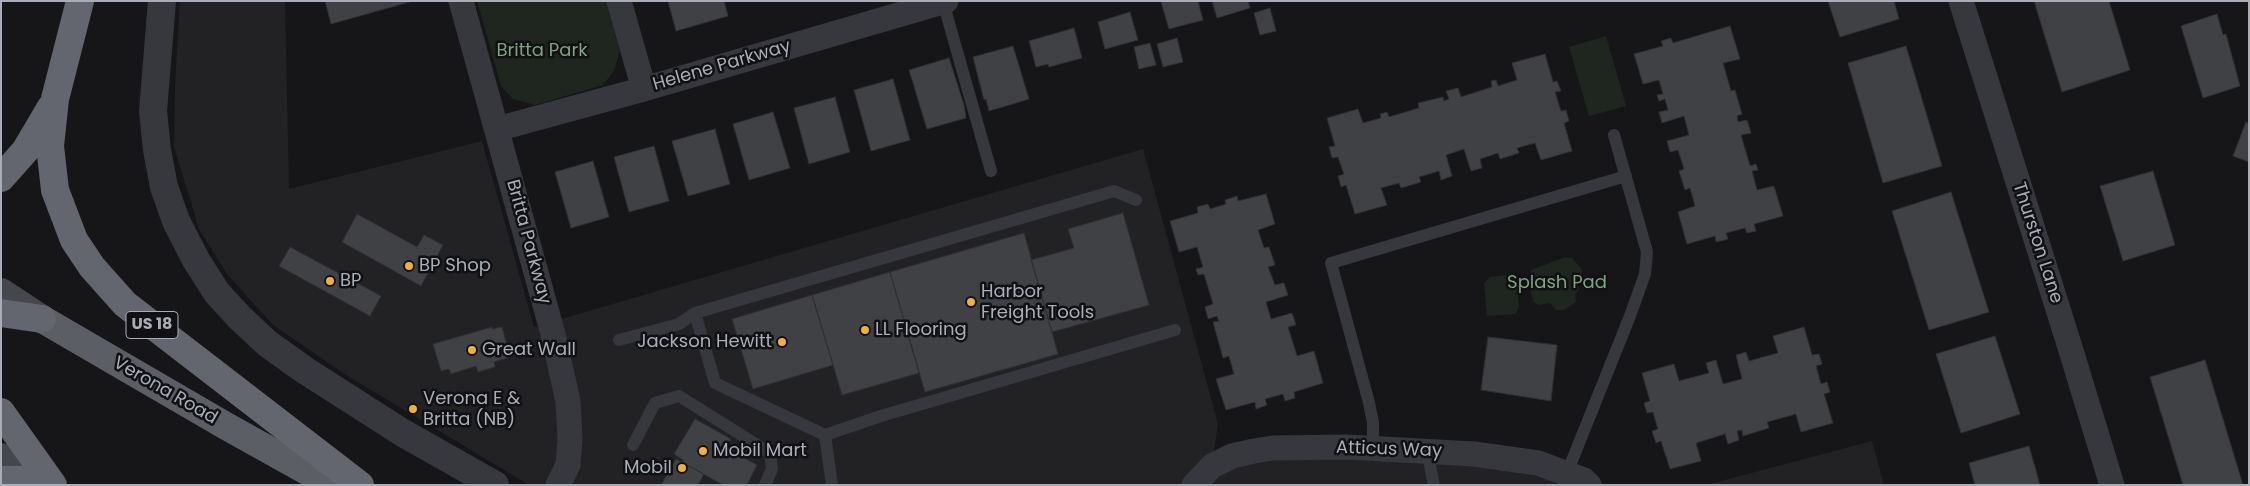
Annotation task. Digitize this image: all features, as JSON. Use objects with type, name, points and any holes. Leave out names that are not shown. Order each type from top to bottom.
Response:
[{"type":"highway","name":"US 18","points":[[80,1],[56,99],[50,146],[55,190],[74,240],[92,267],[125,304],[360,485]]},
{"type":"highway","points":[[1,178],[24,151],[56,99]]},
{"type":"highway","points":[[1,313],[42,319]]},
{"type":"highway","name":"Verona Road","points":[[42,319],[332,485]]},
{"type":"highway","points":[[1,412],[51,485]]},
{"type":"highway","points":[[1,480],[26,480],[51,485]]},
{"type":"main road","name":"Verona Road","points":[[1,292],[42,319]]},
{"type":"main road","points":[[1,456],[51,485]]},
{"type":"street","points":[[162,1],[153,112],[157,150],[164,187],[176,221],[196,260],[212,284],[240,318],[268,344],[306,371],[403,433],[495,485]]},
{"type":"street","name":"Britta Parkway","points":[[461,1],[553,334],[568,401],[570,439],[568,465],[558,485]]},
{"type":"street","points":[[619,1],[644,89]]},
{"type":"street","name":"Thurston Lane","points":[[1960,1],[2078,370],[2112,485]]},
{"type":"street","name":"Helene Parkway","points":[[497,129],[644,89],[945,2]]},
{"type":"street","name":"Atticus Way","points":[[1194,485],[1212,466],[1232,456],[1273,448],[1373,449],[1474,454],[1538,463],[1584,480],[1589,485]]},
{"type":"lane","points":[[945,2],[991,171]]},
{"type":"lane","points":[[1567,473],[1645,274],[1648,252],[1614,135]]},
{"type":"lane","points":[[1373,449],[1373,422],[1368,399],[1331,263],[1626,176]]},
{"type":"lane","points":[[620,340],[679,324],[695,312],[1114,191],[1136,200]]},
{"type":"lane","points":[[695,312],[715,384],[825,435],[889,413],[1175,330]]},
{"type":"lane","points":[[633,445],[655,403],[679,396],[770,453],[772,470],[765,485]]},
{"type":"lane","points":[[825,435],[832,485]]},
{"type":"lane","points":[[1427,451],[1434,485]]},
{"type":"shaded area","points":[[180,1],[285,1],[289,189],[482,141],[534,327],[1143,149],[1218,424],[1212,465],[1232,456],[1474,454],[1586,485],[529,485],[346,375],[273,325],[227,274],[199,229],[174,147],[175,86]]},
{"type":"shaded area","points":[[1872,441],[1884,485],[1706,485]]},
{"type":"green space","name":"Britta Park","points":[[477,1],[606,1],[620,51],[614,71],[603,85],[535,105],[513,99],[501,86]]},
{"type":"green space","points":[[1606,36],[1626,106],[1589,116],[1569,47]]},
{"type":"green space","name":"Splash Pad","points":[[1565,257],[1572,258],[1581,268],[1582,275],[1577,281],[1579,289],[1575,295],[1576,302],[1564,310],[1556,310],[1550,303],[1539,305],[1534,302],[1527,282],[1531,270]]},
{"type":"green space","points":[[1515,274],[1519,307],[1516,314],[1487,316],[1484,283],[1490,277]]},
{"type":"building","points":[[325,1],[413,1],[331,24]]},
{"type":"building","points":[[668,1],[724,1],[728,16],[676,31]]},
{"type":"building","points":[[1198,1],[1203,20],[1169,29],[1161,2]]},
{"type":"building","points":[[1212,1],[1248,1],[1250,8],[1217,18]]},
{"type":"building","points":[[1828,1],[1894,1],[1899,19],[1840,37]]},
{"type":"building","points":[[2034,1],[2109,1],[2130,70],[2062,92]]},
{"type":"building","points":[[1270,8],[1276,31],[1260,35],[1254,13]]},
{"type":"building","points":[[1130,12],[1138,40],[1105,49],[1098,22]]},
{"type":"building","points":[[2217,14],[2223,35],[2226,34],[2240,86],[2203,98],[2181,26]]},
{"type":"building","points":[[1730,26],[1740,59],[1723,63],[1731,91],[1735,90],[1742,114],[1737,116],[1738,122],[1747,120],[1751,133],[1741,135],[1750,166],[1756,164],[1758,170],[1752,171],[1757,190],[1774,186],[1783,216],[1754,224],[1756,231],[1747,233],[1745,228],[1726,233],[1728,239],[1716,242],[1715,236],[1687,244],[1678,212],[1695,206],[1690,188],[1685,190],[1679,171],[1684,169],[1678,150],[1670,152],[1667,141],[1689,135],[1684,116],[1662,123],[1659,112],[1668,110],[1665,99],[1659,101],[1657,95],[1663,94],[1659,80],[1643,84],[1634,54],[1663,46],[1661,41],[1671,38],[1673,43]]},
{"type":"building","points":[[1074,28],[1082,58],[1049,67],[1048,64],[1036,67],[1029,41]]},
{"type":"building","points":[[1177,38],[1183,62],[1163,67],[1157,44]]},
{"type":"building","points":[[1150,43],[1156,65],[1139,69],[1134,47]]},
{"type":"building","points":[[1013,46],[1029,99],[989,111],[986,99],[984,100],[973,57]]},
{"type":"building","points":[[1906,46],[1942,166],[1883,183],[1848,63]]},
{"type":"building","points":[[1545,54],[1553,82],[1557,81],[1561,91],[1555,92],[1561,111],[1566,110],[1569,121],[1564,123],[1572,151],[1541,160],[1535,143],[1517,148],[1519,153],[1500,159],[1498,153],[1480,159],[1482,168],[1471,171],[1464,149],[1446,155],[1452,176],[1441,180],[1439,171],[1419,177],[1421,182],[1401,188],[1399,183],[1381,188],[1387,205],[1355,214],[1346,185],[1341,187],[1338,176],[1344,174],[1338,157],[1332,158],[1329,147],[1335,146],[1327,118],[1358,109],[1363,123],[1381,118],[1380,114],[1387,112],[1389,117],[1419,108],[1418,103],[1443,97],[1444,101],[1449,99],[1446,91],[1458,88],[1461,97],[1492,87],[1491,81],[1496,80],[1498,86],[1517,80],[1512,63]]},
{"type":"building","points":[[949,58],[964,105],[966,118],[927,129],[909,70]]},
{"type":"building","points":[[893,79],[910,140],[871,151],[854,90]]},
{"type":"building","points":[[835,97],[850,152],[809,164],[794,108]]},
{"type":"building","points":[[773,112],[790,168],[749,180],[733,124]]},
{"type":"building","points":[[2246,122],[2249,124],[2249,162],[2233,156]]},
{"type":"building","points":[[715,129],[730,184],[688,196],[672,141]]},
{"type":"building","points":[[654,146],[669,201],[629,212],[614,157]]},
{"type":"building","points":[[593,161],[609,217],[571,228],[555,172]]},
{"type":"building","points":[[2153,171],[2175,245],[2123,261],[2100,186]]},
{"type":"building","points":[[1951,192],[1989,312],[1929,330],[1892,211]]},
{"type":"building","points":[[1266,194],[1275,224],[1258,230],[1264,248],[1269,247],[1275,265],[1268,267],[1275,285],[1284,283],[1288,295],[1266,302],[1271,319],[1292,313],[1296,325],[1288,327],[1297,356],[1314,351],[1323,383],[1294,392],[1295,398],[1285,401],[1283,394],[1265,399],[1267,405],[1256,409],[1255,402],[1226,410],[1216,379],[1234,374],[1229,356],[1223,358],[1213,322],[1219,321],[1217,316],[1208,319],[1205,307],[1213,304],[1204,274],[1198,275],[1196,269],[1203,267],[1197,247],[1179,252],[1170,221],[1198,213],[1197,207],[1208,204],[1210,209],[1226,204],[1225,200],[1237,196],[1238,201]]},
{"type":"building","points":[[1123,213],[1149,305],[1052,332],[1031,260],[1074,248],[1068,229]]},
{"type":"building","name":"BP Shop","points":[[357,214],[417,247],[424,235],[443,245],[421,286],[342,242]]},
{"type":"building","name":"Harbor Freight Tools","points":[[1024,233],[1058,354],[925,392],[890,272]]},
{"type":"building","name":"BP","points":[[290,247],[381,296],[370,316],[279,266]]},
{"type":"building","name":"LL Flooring","points":[[890,272],[919,373],[842,395],[812,295]]},
{"type":"building","name":"Jackson Hewitt","points":[[812,295],[833,365],[753,389],[732,319]]},
{"type":"building","name":"Great Wall","points":[[492,327],[492,329],[502,327],[510,357],[494,362],[495,367],[478,372],[476,366],[451,374],[449,369],[441,371],[433,344]]},
{"type":"building","points":[[1804,327],[1812,355],[1819,354],[1822,364],[1816,366],[1821,384],[1827,382],[1830,392],[1824,394],[1833,423],[1801,432],[1796,414],[1767,422],[1769,428],[1743,436],[1742,430],[1737,431],[1739,440],[1728,444],[1725,434],[1696,443],[1701,461],[1670,469],[1661,441],[1656,443],[1652,431],[1658,429],[1653,412],[1647,413],[1644,403],[1650,401],[1642,373],[1674,364],[1679,381],[1709,373],[1706,363],[1716,360],[1723,384],[1742,379],[1736,355],[1746,352],[1749,361],[1778,353],[1773,336]]},
{"type":"building","points":[[1995,336],[2020,414],[1961,433],[1936,354]]},
{"type":"building","points":[[1488,337],[1557,345],[1551,401],[1481,390]]},
{"type":"building","points":[[2205,360],[2243,485],[2183,485],[2150,377]]},
{"type":"building","name":"Mobil Mart","points":[[695,419],[731,439],[726,448],[757,465],[747,485],[723,485],[682,462],[683,460],[674,454]]},
{"type":"building","points":[[2029,446],[2040,485],[1975,485],[1969,463]]},
{"type":"building","name":"Mobil","points":[[676,459],[704,474],[698,485],[661,485]]},
{"type":"place","name":"BP Shop","points":[[409,266]]},
{"type":"place","name":"BP","points":[[330,281]]},
{"type":"place","name":"Harbor Freight Tools","points":[[971,302]]},
{"type":"place","name":"LL Flooring","points":[[865,330]]},
{"type":"place","name":"Jackson Hewitt","points":[[782,342]]},
{"type":"place","name":"Great Wall","points":[[472,350]]},
{"type":"place","name":"Verona E & Britta (NB)","points":[[413,409]]},
{"type":"place","name":"Mobil Mart","points":[[703,451]]},
{"type":"place","name":"Mobil","points":[[682,468]]}]
